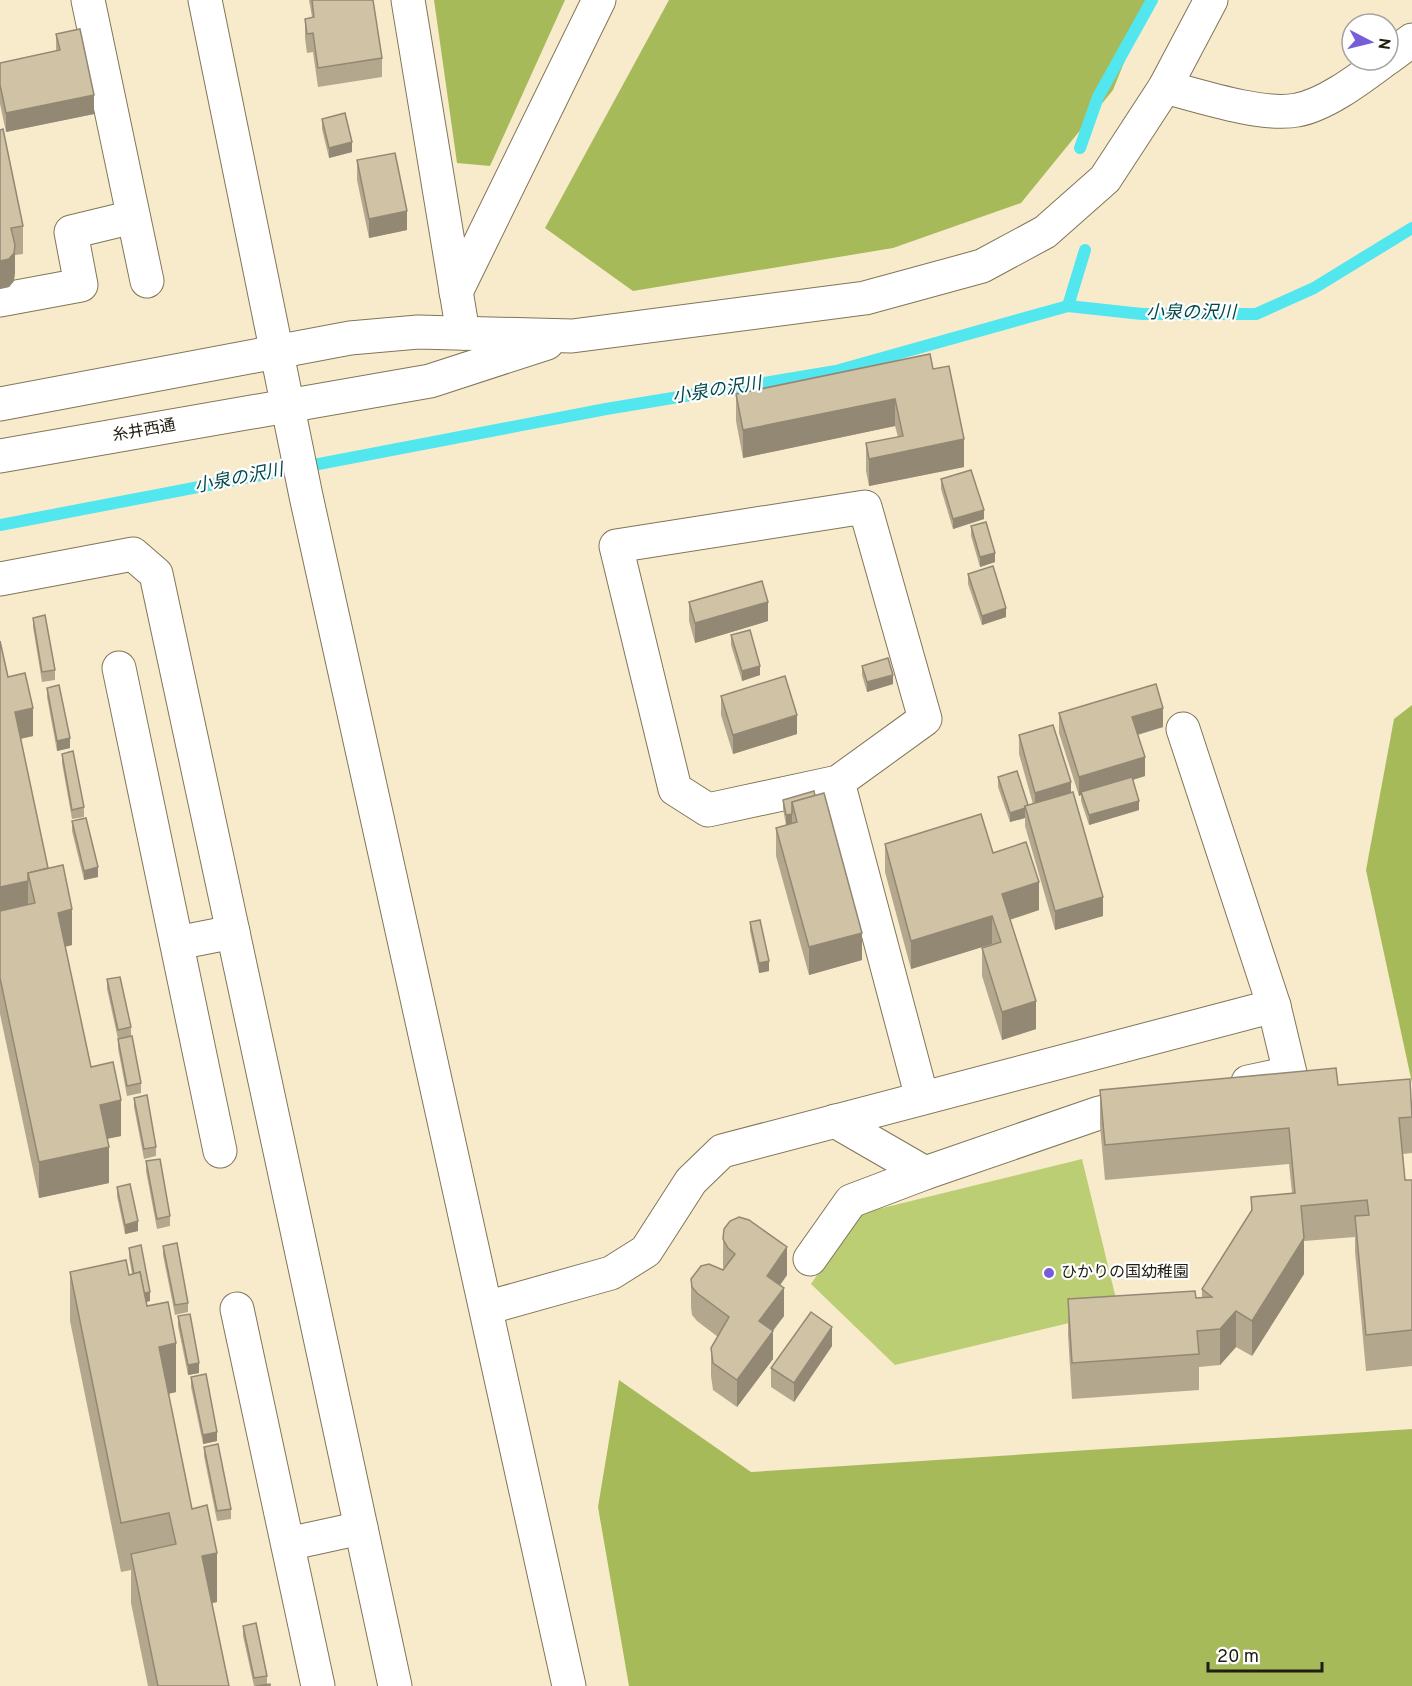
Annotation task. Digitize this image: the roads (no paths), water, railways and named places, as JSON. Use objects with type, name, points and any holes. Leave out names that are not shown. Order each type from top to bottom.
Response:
[{"type":"street","points":[[88,0],[147,281]]},
{"type":"street","points":[[205,0],[306,496],[569,1686]]},
{"type":"street","points":[[408,0],[463,333]]},
{"type":"street","points":[[456,292],[599,0]]},
{"type":"street","points":[[0,404],[350,338],[418,332],[572,336],[865,298],[982,266],[1045,232],[1105,179],[1165,87],[1211,0]]},
{"type":"street","points":[[1400,49],[1412,40]]},
{"type":"street","points":[[1165,87],[1251,109],[1297,110],[1346,89],[1369,72]]},
{"type":"street","points":[[0,300],[81,285],[71,232],[133,217]]},
{"type":"street","name":"糸井西通","points":[[0,456],[430,381],[572,336]]},
{"type":"street","points":[[865,507],[925,719],[838,782],[708,810],[675,789],[616,546],[865,507]]},
{"type":"street","points":[[0,579],[133,554],[156,574],[395,1686]]},
{"type":"street","points":[[119,668],[220,1150]]},
{"type":"street","points":[[1183,729],[1274,1006],[1290,1073],[1223,1087]]},
{"type":"street","points":[[838,782],[922,1098]]},
{"type":"street","points":[[177,943],[233,932]]},
{"type":"street","points":[[486,1308],[611,1273],[646,1251],[691,1181],[722,1151],[1274,1006]]},
{"type":"street","points":[[810,1259],[851,1201],[1099,1113],[1178,1096]]},
{"type":"street","points":[[835,1121],[925,1173]]},
{"type":"street","points":[[237,1309],[318,1686]]},
{"type":"street","points":[[288,1544],[361,1528]]},
{"type":"waterway","points":[[1080,148],[1098,97],[1152,0]]},
{"type":"waterway","name":"小泉の沢川","points":[[0,525],[606,409],[836,371],[1068,306],[1142,314],[1256,314],[1314,288],[1412,228]]},
{"type":"waterway","points":[[1068,306],[1085,250]]},
{"type":"place","name":"ひかりの国幼稚園","points":[[1049,1273]]}]
